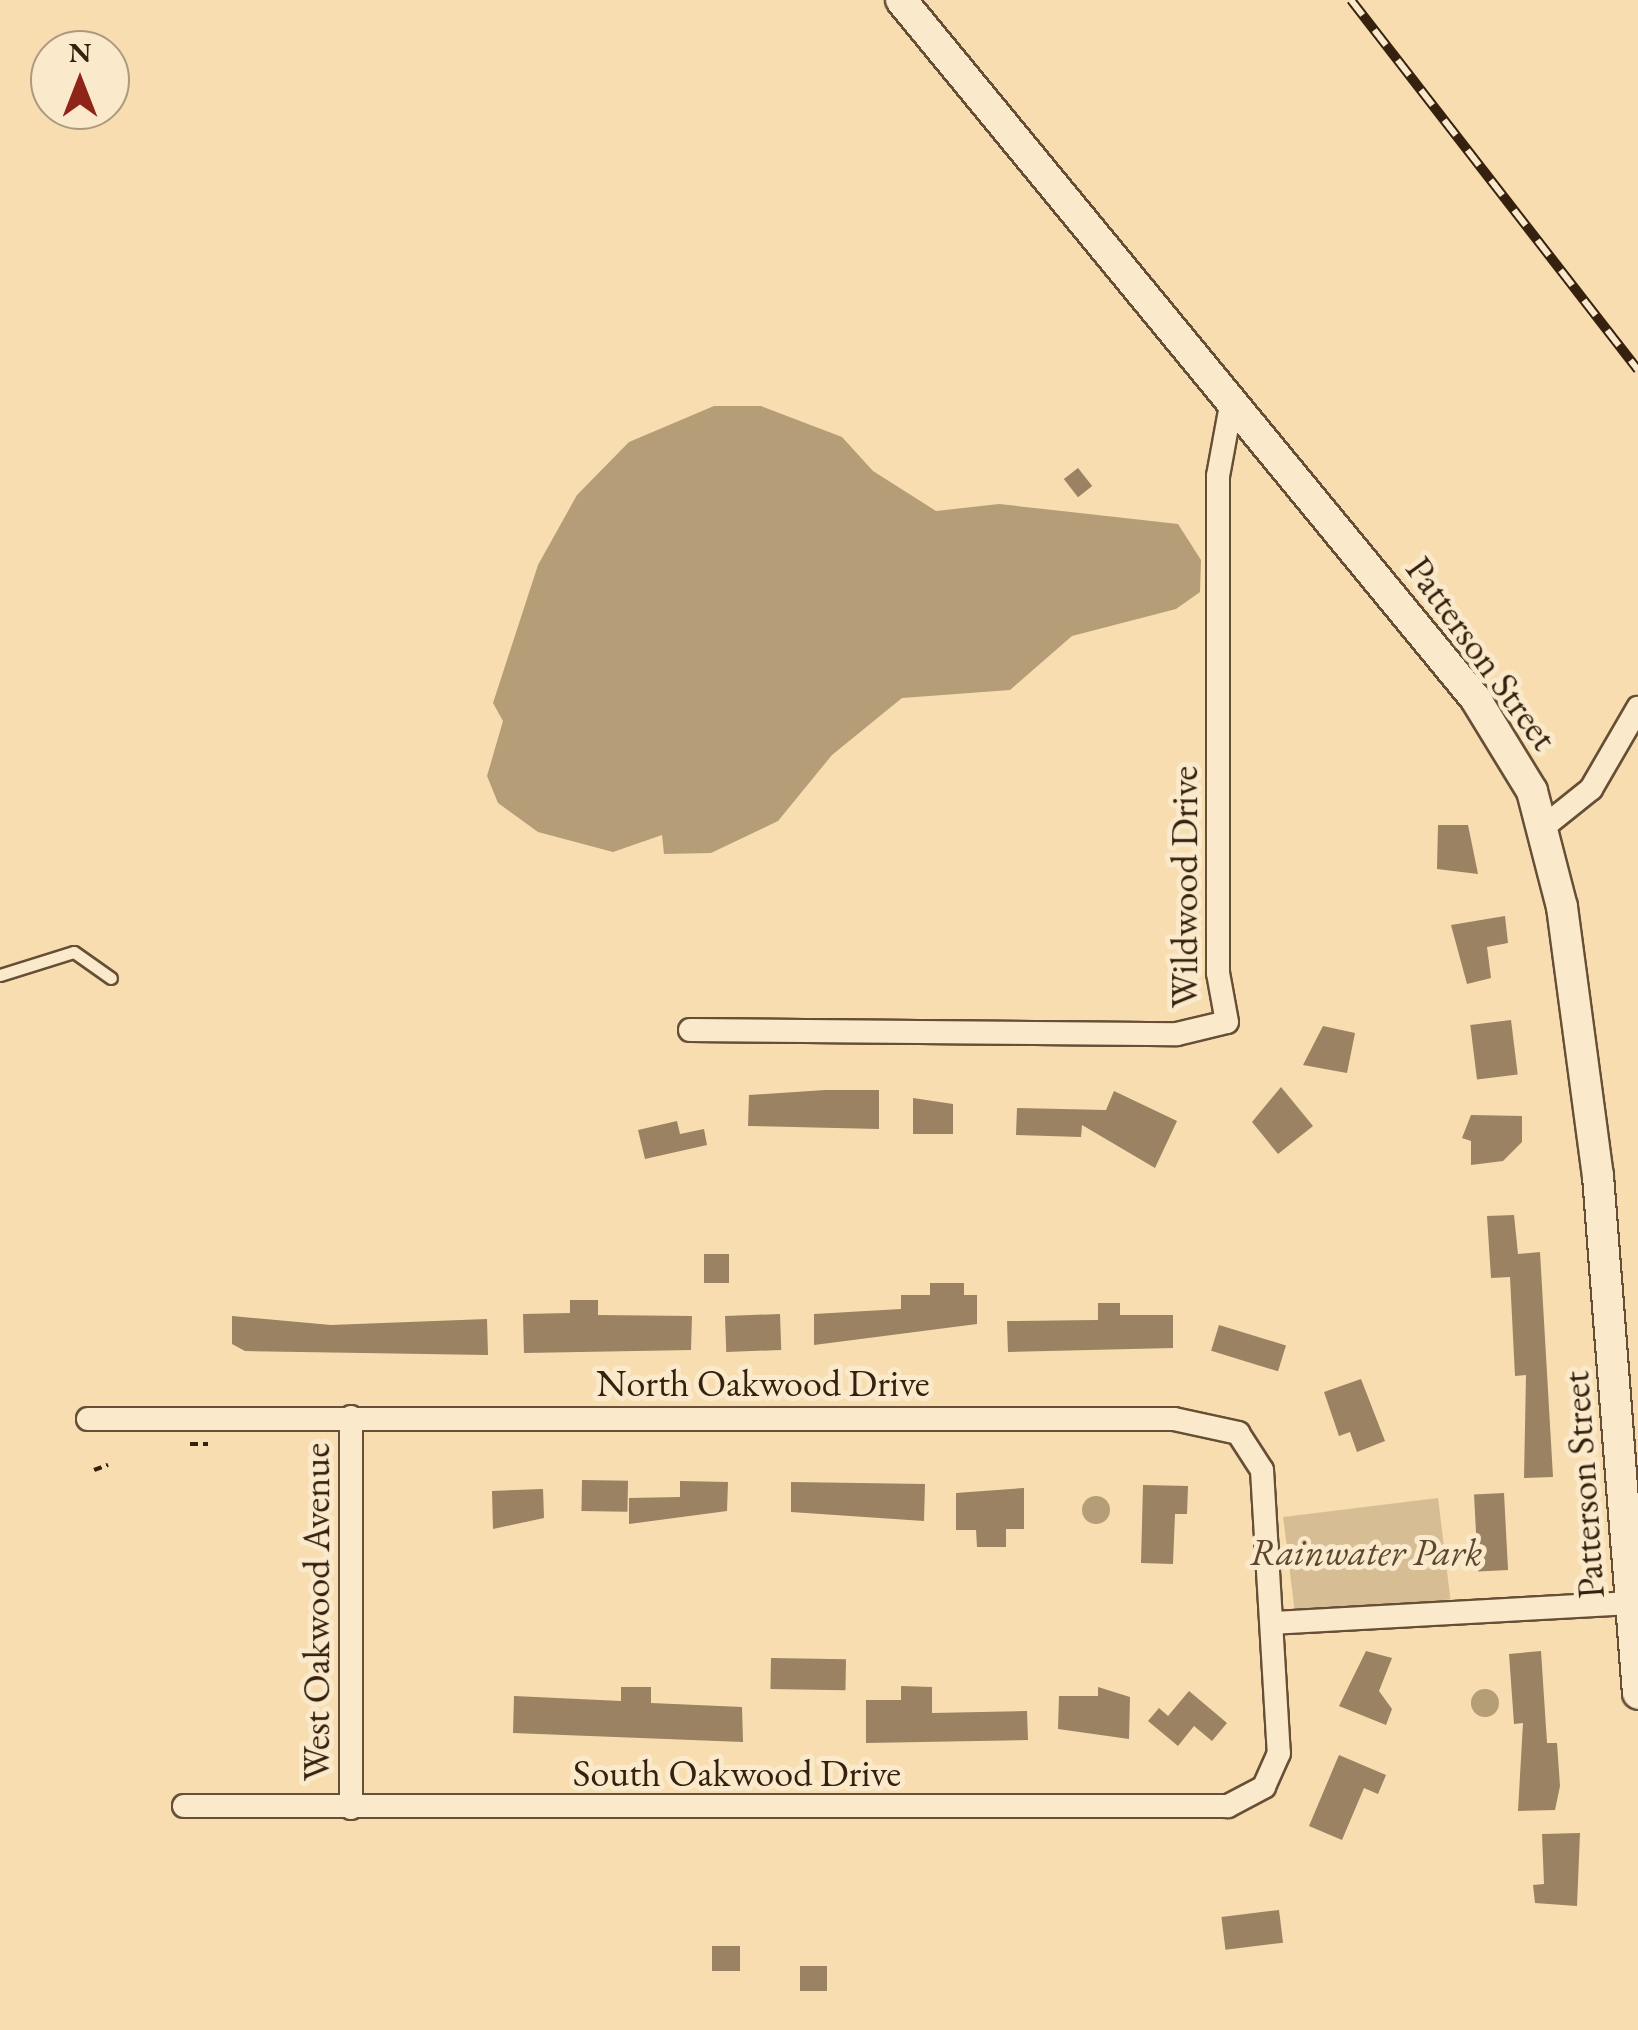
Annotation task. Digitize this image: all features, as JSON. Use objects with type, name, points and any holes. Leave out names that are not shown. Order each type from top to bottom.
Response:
[{"type":"street","name":"Patterson Street","points":[[901,0],[1492,720],[1546,825],[1598,1176],[1638,1693]]},
{"type":"street","name":"Wildwood Drive","points":[[690,1030],[1177,1034],[1227,1022],[1218,973],[1218,476],[1232,400]]},
{"type":"street","points":[[1546,825],[1591,789],[1638,708]]},
{"type":"street","name":"West Oakwood Avenue","points":[[351,1808],[352,1417]]},
{"type":"street","name":"North Oakwood Drive","points":[[88,1419],[1214,1422],[1238,1433],[1262,1470],[1276,1768]]},
{"type":"street","points":[[1272,1623],[1633,1603]]},
{"type":"street","name":"South Oakwood Drive","points":[[184,1806],[1204,1808],[1244,1798],[1276,1768]]},
{"type":"lane","points":[[0,975],[74,952],[112,978]]},
{"type":"path","points":[[190,1444],[208,1444]]},
{"type":"path","points":[[94,1470],[108,1465]]},
{"type":"green space","name":"Rainwater Park","points":[[1438,1498],[1450,1599],[1296,1618],[1283,1517]]},
{"type":"shaded area","points":[[714,406],[761,406],[842,437],[873,471],[936,511],[999,504],[1178,524],[1201,560],[1200,592],[1176,609],[1072,636],[1010,690],[902,698],[832,755],[778,821],[711,853],[664,854],[662,835],[613,852],[538,832],[498,803],[487,776],[503,721],[493,703],[538,565],[577,495],[629,442]]},
{"type":"shaded area","points":[[1096,1496],[1106,1500],[1110,1510],[1106,1520],[1096,1524],[1086,1520],[1082,1510],[1086,1500]]},
{"type":"shaded area","points":[[1485,1689],[1495,1693],[1499,1703],[1495,1713],[1485,1717],[1475,1713],[1471,1703],[1475,1693]]},
{"type":"building","points":[[1078,468],[1092,486],[1078,497],[1064,479]]},
{"type":"building","points":[[1438,825],[1468,825],[1478,874],[1437,869]]},
{"type":"building","points":[[1505,916],[1508,943],[1487,947],[1491,978],[1467,984],[1451,925]]},
{"type":"building","points":[[1511,1020],[1518,1075],[1477,1080],[1470,1025]]},
{"type":"building","points":[[1323,1026],[1355,1033],[1347,1073],[1303,1065]]},
{"type":"building","points":[[1281,1087],[1313,1126],[1278,1154],[1252,1122]]},
{"type":"building","points":[[879,1090],[879,1129],[748,1126],[749,1095]]},
{"type":"building","points":[[1114,1091],[1177,1121],[1155,1168],[1082,1125],[1081,1137],[1016,1135],[1017,1108],[1106,1110]]},
{"type":"building","points":[[913,1098],[953,1104],[953,1134],[913,1134]]},
{"type":"building","points":[[1471,1115],[1522,1116],[1522,1142],[1503,1161],[1471,1165],[1471,1141],[1462,1138]]},
{"type":"building","points":[[677,1121],[680,1134],[704,1129],[707,1145],[645,1159],[638,1130]]},
{"type":"building","points":[[1514,1215],[1518,1254],[1540,1252],[1553,1477],[1524,1478],[1526,1375],[1515,1376],[1510,1277],[1491,1278],[1487,1216]]},
{"type":"building","points":[[704,1254],[729,1254],[729,1283],[704,1283]]},
{"type":"building","points":[[930,1283],[964,1283],[964,1295],[977,1295],[977,1324],[814,1345],[814,1314],[901,1309],[901,1295],[930,1295]]},
{"type":"building","points":[[570,1300],[598,1300],[598,1315],[692,1316],[691,1350],[524,1353],[523,1314],[570,1313]]},
{"type":"building","points":[[1098,1303],[1120,1303],[1120,1315],[1173,1315],[1173,1348],[1008,1352],[1007,1321],[1098,1320]]},
{"type":"building","points":[[780,1314],[781,1350],[726,1352],[725,1316]]},
{"type":"building","points":[[232,1316],[331,1325],[487,1319],[488,1355],[245,1351],[232,1344]]},
{"type":"building","points":[[1219,1325],[1286,1345],[1278,1371],[1211,1351]]},
{"type":"building","points":[[1361,1379],[1385,1441],[1357,1452],[1350,1432],[1339,1436],[1324,1392]]},
{"type":"building","points":[[582,1480],[628,1481],[627,1512],[581,1511]]},
{"type":"building","points":[[680,1481],[728,1482],[727,1511],[629,1524],[629,1498],[680,1497]]},
{"type":"building","points":[[791,1482],[925,1484],[924,1521],[791,1512]]},
{"type":"building","points":[[1143,1485],[1188,1486],[1187,1514],[1175,1514],[1173,1564],[1141,1563]]},
{"type":"building","points":[[1024,1488],[1024,1529],[1006,1529],[1006,1547],[977,1547],[976,1530],[956,1530],[956,1493]]},
{"type":"building","points":[[543,1489],[544,1518],[493,1529],[492,1491]]},
{"type":"building","points":[[1504,1493],[1508,1570],[1478,1571],[1474,1495]]},
{"type":"building","points":[[1366,1651],[1392,1658],[1379,1691],[1392,1709],[1386,1725],[1339,1706]]},
{"type":"building","points":[[1541,1651],[1547,1743],[1557,1743],[1560,1786],[1555,1810],[1518,1811],[1523,1723],[1514,1724],[1509,1654]]},
{"type":"building","points":[[771,1658],[846,1659],[845,1690],[770,1689]]},
{"type":"building","points":[[901,1686],[932,1687],[932,1713],[1027,1711],[1028,1740],[866,1743],[866,1700],[901,1700]]},
{"type":"building","points":[[621,1687],[651,1687],[651,1703],[742,1707],[743,1742],[513,1733],[514,1696],[621,1701]]},
{"type":"building","points":[[1098,1687],[1130,1697],[1129,1739],[1058,1729],[1059,1696],[1098,1696]]},
{"type":"building","points":[[1189,1691],[1227,1723],[1212,1741],[1194,1726],[1178,1746],[1148,1721],[1159,1708],[1168,1716]]},
{"type":"building","points":[[1339,1755],[1386,1775],[1378,1794],[1364,1788],[1342,1840],[1309,1826]]},
{"type":"building","points":[[1580,1833],[1577,1906],[1535,1903],[1533,1885],[1544,1884],[1542,1834]]},
{"type":"building","points":[[1279,1910],[1283,1943],[1225,1950],[1221,1917]]},
{"type":"building","points":[[712,1946],[740,1946],[740,1971],[712,1971]]},
{"type":"building","points":[[800,1966],[827,1966],[827,1991],[800,1991]]},
{"type":"railway","points":[[1351,0],[1638,370]]}]
